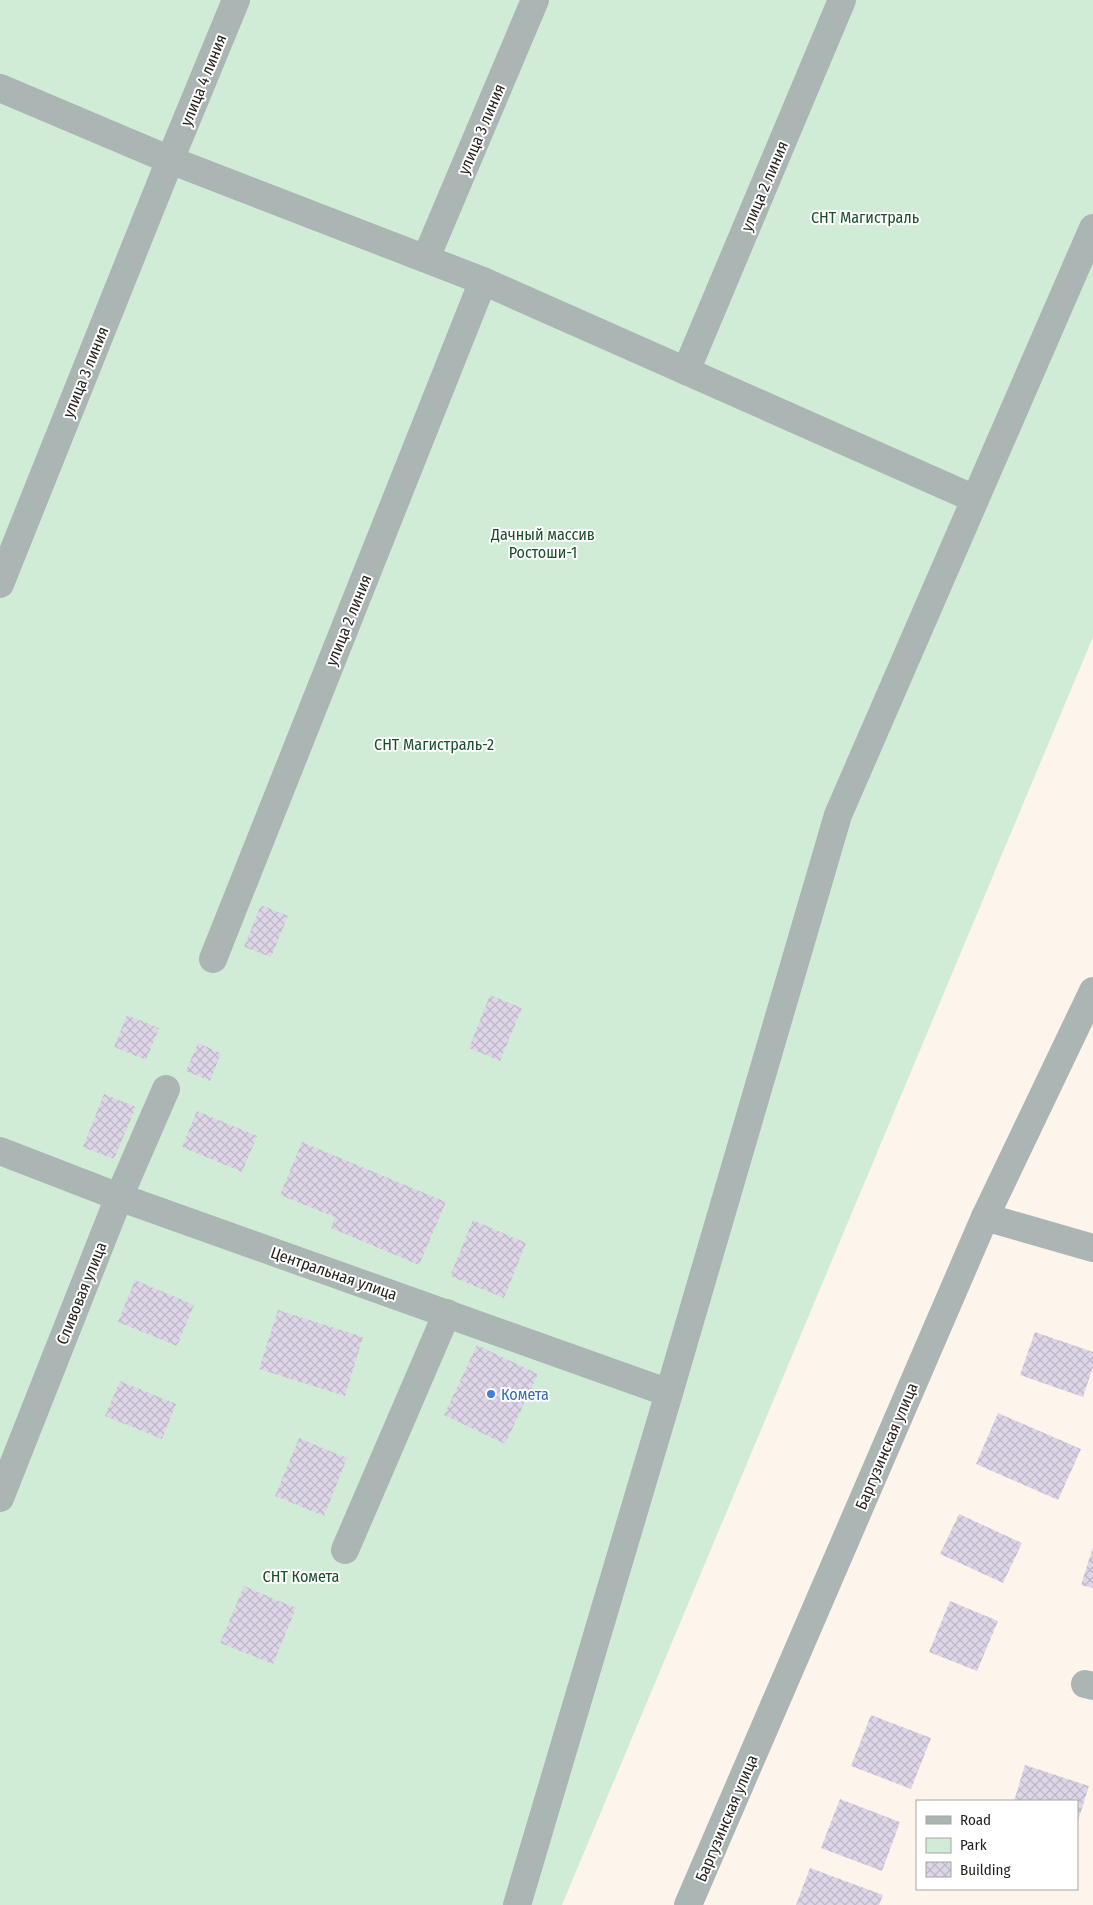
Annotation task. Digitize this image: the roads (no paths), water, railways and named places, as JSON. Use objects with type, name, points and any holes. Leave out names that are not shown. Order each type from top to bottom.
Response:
[{"type":"street","name":"улица 4 линия","points":[[170,160],[236,0]]},
{"type":"street","name":"улица 3 линия","points":[[426,258],[535,0]]},
{"type":"street","name":"улица 2 линия","points":[[686,371],[842,0]]},
{"type":"street","points":[[0,88],[170,160],[483,281],[975,499]]},
{"type":"street","name":"улица 3 линия","points":[[0,584],[170,160]]},
{"type":"street","points":[[517,1905],[838,815],[1093,228]]},
{"type":"street","name":"улица 2 линия","points":[[213,959],[483,281]]},
{"type":"street","name":"Баргузинская улица","points":[[688,1905],[985,1217],[1093,991]]},
{"type":"street","name":"Сливовая улица","points":[[0,1498],[118,1197],[166,1089]]},
{"type":"street","name":"Центральная улица","points":[[0,1151],[118,1197],[669,1393]]},
{"type":"street","points":[[985,1217],[1093,1248]]},
{"type":"street","points":[[345,1550],[447,1313]]},
{"type":"place","name":"Комета","points":[[491,1394]]},
{"type":"park label","name":"СНТ Магистраль","points":[[865,217]]},
{"type":"park label","name":"Дачный массив Ростоши-1","points":[[543,543]]},
{"type":"park label","name":"СНТ Магистраль-2","points":[[434,744]]},
{"type":"park label","name":"СНТ Комета","points":[[301,1576]]}]
